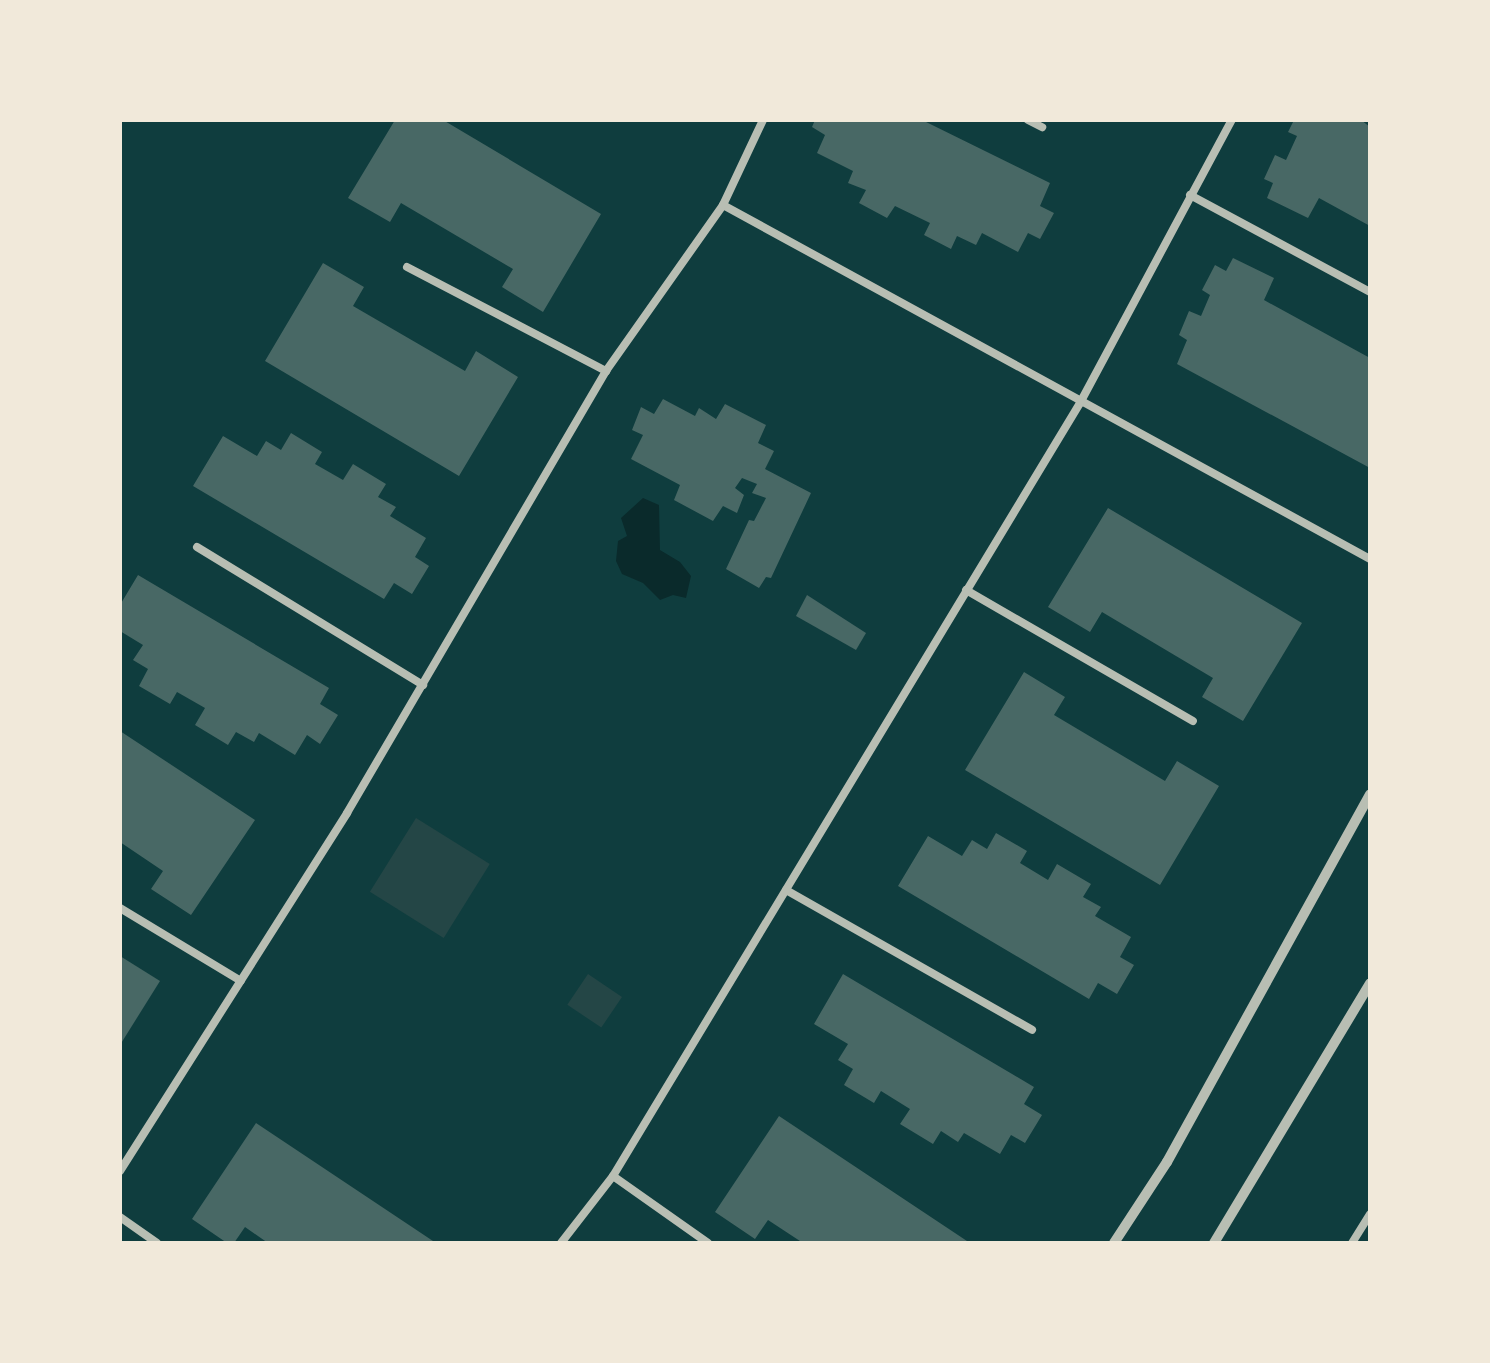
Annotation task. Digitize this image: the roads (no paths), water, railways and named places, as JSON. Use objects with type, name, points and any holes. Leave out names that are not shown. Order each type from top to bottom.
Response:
[{"type":"street","points":[[1114,1243],[1167,1162],[1370,794]]},
{"type":"street","points":[[1214,1243],[1370,983]]},
{"type":"lane","points":[[120,1171],[241,982],[422,685],[606,372],[723,205],[763,120]]},
{"type":"lane","points":[[1028,120],[1042,127]]},
{"type":"lane","points":[[561,1243],[613,1176],[1080,403],[1232,120]]},
{"type":"lane","points":[[1190,195],[1370,292]]},
{"type":"lane","points":[[723,205],[1370,559]]},
{"type":"lane","points":[[407,267],[606,372]]},
{"type":"lane","points":[[196,548],[422,685]]},
{"type":"lane","points":[[966,590],[1193,721]]},
{"type":"lane","points":[[786,890],[1032,1030]]},
{"type":"lane","points":[[120,908],[241,982]]},
{"type":"lane","points":[[613,1176],[708,1243]]},
{"type":"lane","points":[[1352,1243],[1370,1214]]},
{"type":"lane","points":[[120,1218],[157,1243]]}]
